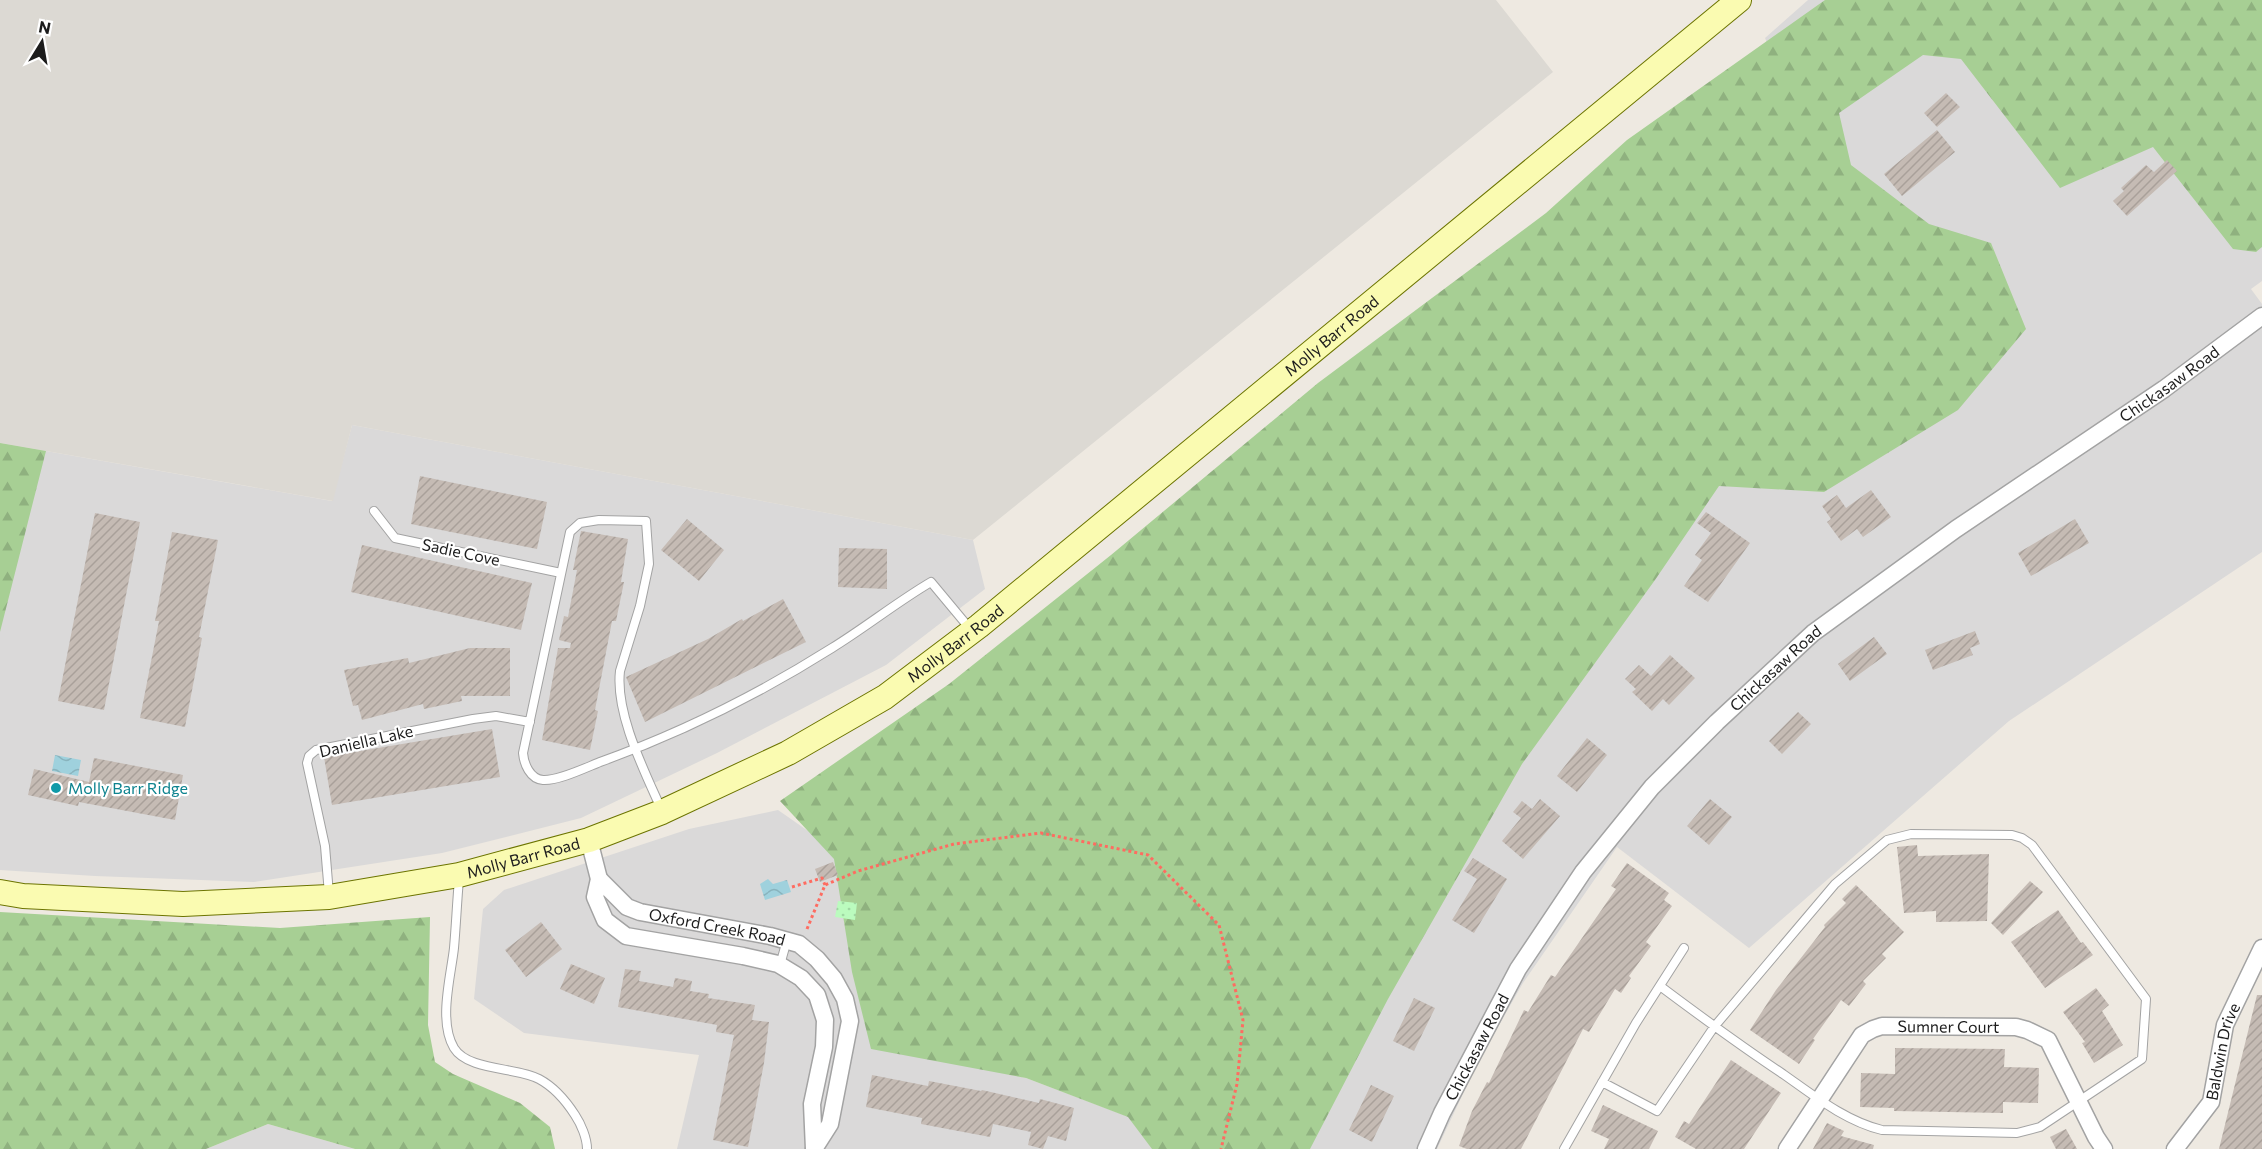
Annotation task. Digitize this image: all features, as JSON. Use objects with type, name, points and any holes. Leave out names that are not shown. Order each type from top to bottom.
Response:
[{"type":"main road","name":"Molly Barr Road","points":[[0,892],[23,896],[183,904],[329,897],[459,875],[589,840],[663,812],[789,753],[885,697],[972,631],[1739,0]]},
{"type":"street","name":"Chickasaw Road","points":[[1426,1149],[1442,1113],[1518,969],[1583,872],[1652,786],[1813,633],[1956,529],[2164,389],[2262,315]]},
{"type":"street","name":"Oxford Creek Road","points":[[589,840],[599,879],[595,897],[605,920],[626,936],[743,956],[780,965],[801,978],[818,995],[825,1020],[824,1047],[812,1104],[814,1149]]},
{"type":"street","name":"Oxford Creek Road","points":[[599,879],[627,907],[640,912],[793,942],[818,959],[834,979],[845,999],[850,1021],[830,1124],[814,1149]]},
{"type":"street","name":"Baldwin Drive","points":[[2175,1149],[2211,1102],[2225,1025],[2262,948]]},
{"type":"street","name":"Sumner Court","points":[[1787,1149],[1862,1035],[1882,1026],[2016,1027],[2048,1040],[2104,1149]]},
{"type":"lane","name":"Sadie Cove","points":[[374,511],[395,538],[561,573]]},
{"type":"lane","points":[[663,812],[636,749],[620,697],[618,681],[642,599],[649,564],[646,521],[599,520],[580,523],[570,532],[523,753],[524,763],[532,775],[543,780],[561,777],[636,749],[728,708],[832,648],[931,582],[972,631]]},
{"type":"lane","name":"Daniella Lake","points":[[329,897],[325,846],[307,763],[309,756],[316,750],[485,717],[496,716],[530,722]]},
{"type":"lane","points":[[1602,1082],[1657,1111],[1714,1027],[1835,884],[1887,840],[1911,834],[2012,835],[2032,845],[2146,999],[2142,1059],[2040,1127],[2018,1133],[1882,1130],[1864,1125],[1819,1099],[1714,1027],[1660,986]]},
{"type":"lane","points":[[459,875],[454,950],[446,1001],[454,1048],[466,1058],[485,1066],[539,1079],[566,1101],[580,1122],[586,1149]]},
{"type":"lane","points":[[780,965],[793,942]]},
{"type":"lane","points":[[1564,1149],[1684,948]]},
{"type":"path","points":[[825,885],[858,872],[954,844],[1041,833],[1148,855],[1219,925],[1244,1020],[1237,1084],[1221,1149]]},
{"type":"path","points":[[792,887],[822,878],[825,885],[814,914],[793,942]]},
{"type":"shaded area","points":[[0,0],[1496,0],[1553,72],[973,540],[352,425],[333,501],[0,443]]},
{"type":"shaded area","points":[[1808,0],[1944,0],[2262,30],[2262,281],[2251,289],[2262,304],[2262,552],[2009,721],[1749,948],[1617,847],[1523,983],[1478,1062],[1437,1149],[1267,1149],[1334,990],[1747,448],[1892,337],[1765,38]]},
{"type":"shaded area","points":[[352,425],[973,540],[985,589],[886,665],[717,753],[581,818],[442,853],[254,882],[0,870],[0,443],[332,501]]},
{"type":"shaded area","points":[[778,810],[844,856],[886,1048],[1026,1078],[1129,1117],[1178,1149],[677,1149],[699,1055],[524,1033],[474,999],[483,909],[504,890],[689,829]]},
{"type":"shaded area","points":[[268,1124],[355,1149],[206,1149]]},
{"type":"green space","points":[[1825,0],[2262,0],[2262,247],[2256,252],[2233,249],[2153,147],[2060,188],[1961,59],[1923,55],[1839,113],[1851,165],[1929,224],[1991,243],[2026,329],[1958,410],[1824,492],[1719,486],[1655,580],[1522,764],[1388,999],[1310,1149],[1152,1149],[1128,1117],[1026,1078],[871,1049],[852,972],[834,859],[780,801],[949,684],[1111,555],[1318,383],[1546,213],[1627,140]]},
{"type":"green space","points":[[0,443],[46,451],[0,632]]},
{"type":"green space","points":[[838,901],[857,903],[855,920],[835,917]]},
{"type":"green space","points":[[0,912],[280,928],[430,917],[428,1025],[435,1062],[453,1074],[520,1103],[550,1127],[555,1149],[355,1149],[268,1124],[206,1149],[0,1149]]},
{"type":"water","points":[[55,755],[81,760],[78,776],[52,771]]},
{"type":"water","points":[[768,879],[773,884],[787,880],[791,892],[765,900],[760,884]]},
{"type":"building","points":[[1946,93],[1960,107],[1937,127],[1924,113]]},
{"type":"building","points":[[1937,130],[1955,152],[1902,196],[1884,174]]},
{"type":"building","points":[[2167,160],[2177,171],[2127,216],[2113,201],[2124,191],[2121,188],[2146,165],[2154,172]]},
{"type":"building","points":[[420,476],[547,502],[537,549],[411,524]]},
{"type":"building","points":[[1871,490],[1891,517],[1863,537],[1857,529],[1841,541],[1827,522],[1831,519],[1822,506],[1837,495],[1846,508]]},
{"type":"building","points":[[1706,512],[1750,543],[1708,602],[1684,586],[1702,560],[1695,555],[1711,533],[1697,523]]},
{"type":"building","points":[[95,513],[140,522],[104,710],[58,701]]},
{"type":"building","points":[[687,519],[724,550],[699,581],[661,550]]},
{"type":"building","points":[[2075,519],[2089,543],[2031,576],[2018,553]]},
{"type":"building","points":[[581,531],[628,539],[621,582],[624,582],[616,621],[612,621],[590,750],[542,740],[558,648],[570,648],[571,643],[559,640],[564,616],[568,617],[577,570],[573,570]]},
{"type":"building","points":[[172,532],[218,540],[199,637],[202,638],[185,727],[140,718],[159,621],[155,621]]},
{"type":"building","points":[[362,545],[532,583],[521,630],[351,592]]},
{"type":"building","points":[[839,548],[887,549],[887,589],[838,587]]},
{"type":"building","points":[[783,599],[806,642],[645,722],[626,677],[708,639]]},
{"type":"building","points":[[1975,631],[1980,644],[1970,648],[1973,655],[1933,670],[1925,650]]},
{"type":"building","points":[[1874,637],[1887,654],[1850,681],[1838,664]]},
{"type":"building","points":[[470,648],[510,648],[510,696],[461,696],[462,701],[424,709],[423,704],[362,720],[358,705],[353,706],[344,670],[408,658],[409,663]]},
{"type":"building","points":[[1670,655],[1695,678],[1669,705],[1663,699],[1652,711],[1632,692],[1636,689],[1625,679],[1639,665],[1651,676]]},
{"type":"building","points":[[1798,712],[1811,724],[1782,754],[1769,741]]},
{"type":"building","points":[[492,729],[500,777],[332,805],[324,757]]},
{"type":"building","points":[[1587,738],[1607,755],[1577,792],[1557,776]]},
{"type":"building","points":[[94,758],[183,775],[175,820],[79,802],[78,806],[28,795],[34,769],[89,782]]},
{"type":"building","points":[[1540,799],[1560,816],[1523,859],[1502,841],[1521,818],[1513,812],[1522,801],[1532,809]]},
{"type":"building","points":[[1710,799],[1732,817],[1709,845],[1687,826]]},
{"type":"building","points":[[1917,845],[1918,856],[1989,854],[1987,921],[1936,922],[1936,911],[1904,913],[1897,847]]},
{"type":"building","points":[[1473,858],[1507,879],[1474,933],[1452,920],[1477,879],[1464,871]]},
{"type":"building","points":[[833,862],[838,875],[820,882],[815,869]]},
{"type":"building","points":[[1627,863],[1669,893],[1664,900],[1672,906],[1646,942],[1651,946],[1629,976],[1631,978],[1621,993],[1615,989],[1589,1032],[1583,1029],[1521,1149],[1467,1149],[1459,1146],[1472,1111],[1487,1082],[1489,1083],[1524,1010],[1528,1012],[1551,975],[1555,977],[1616,889],[1611,886]]},
{"type":"building","points":[[2030,881],[2043,892],[2003,935],[1991,923]]},
{"type":"building","points":[[1856,885],[1904,932],[1882,954],[1886,958],[1863,981],[1866,984],[1849,1006],[1841,1000],[1813,1039],[1815,1040],[1799,1064],[1750,1030],[1776,990],[1825,927],[1824,925],[1846,903],[1842,899]]},
{"type":"building","points":[[2058,910],[2081,943],[2083,942],[2093,955],[2045,988],[2011,942]]},
{"type":"building","points":[[541,922],[562,949],[526,977],[505,950]]},
{"type":"building","points":[[571,964],[605,978],[594,1004],[560,989]]},
{"type":"building","points":[[625,969],[641,971],[639,981],[673,987],[675,978],[692,981],[690,991],[709,994],[708,998],[755,1005],[752,1020],[769,1022],[764,1063],[748,1147],[713,1140],[734,1035],[716,1032],[717,1025],[618,1007]]},
{"type":"building","points":[[2096,988],[2109,1005],[2102,1011],[2123,1045],[2094,1063],[2082,1043],[2085,1042],[2063,1012]]},
{"type":"building","points":[[2257,995],[2262,995],[2262,1149],[2219,1149]]},
{"type":"building","points":[[1414,998],[1435,1008],[1414,1051],[1393,1041]]},
{"type":"building","points":[[1895,1048],[2005,1049],[2004,1067],[2039,1068],[2038,1103],[2003,1102],[2003,1113],[1894,1111],[1894,1108],[1860,1107],[1861,1073],[1895,1074]]},
{"type":"building","points":[[1731,1060],[1781,1093],[1744,1149],[1696,1149],[1675,1137],[1684,1121],[1689,1124]]},
{"type":"building","points":[[872,1075],[928,1086],[929,1081],[1039,1103],[1040,1099],[1074,1108],[1066,1141],[1048,1136],[1043,1149],[1028,1145],[1031,1132],[993,1124],[990,1137],[921,1124],[922,1118],[866,1107]]},
{"type":"building","points":[[1371,1085],[1394,1096],[1372,1142],[1349,1130]]},
{"type":"building","points":[[1603,1105],[1658,1131],[1649,1149],[1604,1149],[1609,1139],[1591,1131]]},
{"type":"building","points":[[1827,1123],[1844,1131],[1841,1136],[1874,1145],[1873,1149],[1813,1149]]},
{"type":"building","points":[[2066,1129],[2077,1149],[2056,1149],[2050,1137]]},
{"type":"place","name":"Molly Barr Ridge","points":[[56,788]]}]
